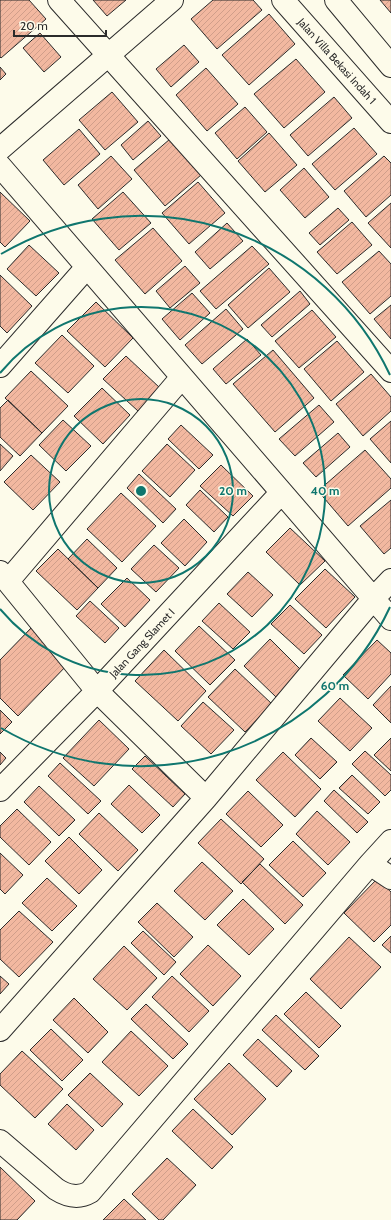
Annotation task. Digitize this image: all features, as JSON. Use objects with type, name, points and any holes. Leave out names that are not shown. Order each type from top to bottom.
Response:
[{"type":"street","points":[[59,0],[391,371]]},
{"type":"street","points":[[0,149],[172,0]]},
{"type":"street","name":"Jalan Villa Bekasi Indah 1","points":[[283,0],[391,122]]},
{"type":"street","points":[[336,0],[391,66]]},
{"type":"street","points":[[0,166],[373,600],[391,619]]},
{"type":"street","points":[[0,366],[87,267]]},
{"type":"street","points":[[182,377],[4,577],[97,691],[206,798]]},
{"type":"street","name":"Jalan Gang Slamet I","points":[[0,790],[97,691],[281,493]]},
{"type":"street","points":[[0,1030],[206,798],[391,580]]},
{"type":"street","points":[[0,1141],[56,1190],[73,1196],[83,1196],[90,1192],[391,841]]},
{"type":"street","points":[[370,864],[391,878]]},
{"type":"building","points":[[0,0],[29,0],[46,19],[1,58],[0,57]]},
{"type":"building","points":[[93,0],[126,0],[107,16]]},
{"type":"building","points":[[213,0],[253,0],[262,10],[217,49],[191,19]]},
{"type":"building","points":[[380,0],[391,0],[391,13]]},
{"type":"building","points":[[269,14],[295,44],[249,85],[222,55]]},
{"type":"building","points":[[40,33],[61,57],[44,72],[23,48]]},
{"type":"building","points":[[184,45],[199,62],[171,87],[156,69]]},
{"type":"building","points":[[296,59],[325,92],[284,128],[254,94]]},
{"type":"building","points":[[0,67],[6,74],[0,80]]},
{"type":"building","points":[[206,68],[238,104],[207,131],[176,95]]},
{"type":"building","points":[[112,92],[138,122],[105,150],[79,120]]},
{"type":"building","points":[[334,97],[352,118],[308,156],[290,135]]},
{"type":"building","points":[[245,107],[267,132],[237,159],[215,133]]},
{"type":"building","points":[[148,121],[161,136],[133,160],[121,145]]},
{"type":"building","points":[[354,128],[377,154],[335,190],[312,164]]},
{"type":"building","points":[[79,129],[100,154],[64,185],[43,160]]},
{"type":"building","points":[[269,133],[297,165],[265,192],[238,161]]},
{"type":"building","points":[[170,139],[201,175],[165,206],[134,170]]},
{"type":"building","points":[[111,156],[132,179],[98,209],[78,185]]},
{"type":"building","points":[[384,156],[391,163],[391,195],[366,217],[344,191]]},
{"type":"building","points":[[304,168],[329,197],[305,218],[280,190]]},
{"type":"building","points":[[198,182],[225,213],[189,244],[162,213]]},
{"type":"building","points":[[0,192],[30,221],[5,247],[0,242]]},
{"type":"building","points":[[123,192],[151,223],[119,250],[92,219]]},
{"type":"building","points":[[391,203],[391,248],[368,223]]},
{"type":"building","points":[[338,208],[349,220],[320,245],[309,233]]},
{"type":"building","points":[[352,222],[372,245],[337,274],[317,252]]},
{"type":"building","points":[[227,223],[243,241],[210,269],[195,252]]},
{"type":"building","points":[[153,228],[182,261],[145,294],[115,260]]},
{"type":"building","points":[[29,245],[59,273],[36,296],[7,269]]},
{"type":"building","points":[[252,246],[269,264],[216,309],[200,291]]},
{"type":"building","points":[[379,251],[391,264],[391,296],[370,314],[342,282]]},
{"type":"building","points":[[185,266],[200,283],[170,308],[156,291]]},
{"type":"building","points":[[269,268],[290,292],[248,328],[228,305]]},
{"type":"building","points":[[0,275],[32,306],[7,333],[0,326]]},
{"type":"building","points":[[300,291],[310,304],[272,337],[261,325]]},
{"type":"building","points":[[192,293],[210,313],[180,340],[162,319]]},
{"type":"building","points":[[96,302],[133,338],[105,367],[67,331]]},
{"type":"building","points":[[391,305],[391,339],[374,319]]},
{"type":"building","points":[[226,309],[243,329],[202,364],[185,345]]},
{"type":"building","points":[[312,310],[336,337],[299,368],[275,341]]},
{"type":"building","points":[[62,335],[94,366],[68,393],[35,363]]},
{"type":"building","points":[[247,339],[261,355],[226,384],[213,369]]},
{"type":"building","points":[[337,341],[364,372],[331,401],[304,369]]},
{"type":"building","points":[[273,350],[314,398],[275,432],[233,384]]},
{"type":"building","points":[[126,356],[160,388],[138,411],[103,379]]},
{"type":"building","points":[[31,371],[68,406],[42,433],[5,398]]},
{"type":"building","points":[[371,374],[391,397],[391,411],[363,436],[336,404]]},
{"type":"building","points":[[102,388],[130,415],[103,444],[74,416]]},
{"type":"building","points":[[8,400],[42,433],[20,456],[0,437],[0,408]]},
{"type":"building","points":[[319,405],[334,422],[295,456],[279,439]]},
{"type":"building","points":[[63,420],[91,446],[66,471],[39,445]]},
{"type":"building","points":[[391,421],[391,463],[370,439]]},
{"type":"building","points":[[181,425],[213,455],[199,469],[168,439]]},
{"type":"building","points":[[338,433],[350,447],[316,477],[303,463]]},
{"type":"building","points":[[0,444],[13,456],[0,471]]},
{"type":"building","points":[[167,444],[195,470],[170,497],[142,471]]},
{"type":"building","points":[[365,450],[391,479],[391,488],[348,526],[318,491]]},
{"type":"building","points":[[31,455],[60,482],[33,510],[4,482]]},
{"type":"building","points":[[221,465],[253,496],[233,516],[200,486]]},
{"type":"building","points":[[139,474],[176,509],[163,523],[127,488]]},
{"type":"building","points":[[200,490],[228,517],[214,532],[186,505]]},
{"type":"building","points":[[121,493],[156,526],[122,562],[87,529]]},
{"type":"building","points":[[391,500],[391,548],[384,554],[360,526]]},
{"type":"building","points":[[184,519],[207,542],[185,566],[161,543]]},
{"type":"building","points":[[290,528],[325,561],[300,585],[266,552]]},
{"type":"building","points":[[87,539],[117,568],[98,588],[68,559]]},
{"type":"building","points":[[154,545],[179,568],[156,592],[131,569]]},
{"type":"building","points":[[58,549],[98,588],[77,610],[36,571]]},
{"type":"building","points":[[325,569],[355,597],[326,628],[295,599]]},
{"type":"building","points":[[248,572],[273,595],[252,617],[227,594]]},
{"type":"building","points":[[127,578],[150,600],[125,627],[101,604]]},
{"type":"building","points":[[90,601],[119,628],[105,643],[76,616]]},
{"type":"building","points":[[219,603],[250,632],[233,649],[202,621]]},
{"type":"building","points":[[290,605],[322,635],[304,654],[271,624]]},
{"type":"building","points":[[199,626],[235,660],[210,685],[175,651]]},
{"type":"building","points":[[32,627],[69,663],[18,716],[0,698],[0,660]]},
{"type":"building","points":[[270,639],[301,670],[276,697],[244,666]]},
{"type":"building","points":[[377,640],[391,653],[391,674],[368,699],[343,675]]},
{"type":"building","points":[[164,650],[206,691],[178,721],[135,681]]},
{"type":"building","points":[[235,669],[272,704],[245,732],[208,697]]},
{"type":"building","points":[[391,686],[391,723],[373,705]]},
{"type":"building","points":[[340,698],[372,728],[350,751],[318,721]]},
{"type":"building","points":[[203,702],[234,730],[211,754],[181,726]]},
{"type":"building","points":[[0,710],[12,722],[0,734]]},
{"type":"building","points":[[99,720],[129,749],[94,786],[63,758]]},
{"type":"building","points":[[311,738],[337,762],[320,779],[295,755]]},
{"type":"building","points":[[391,738],[391,771],[374,755]]},
{"type":"building","points":[[365,751],[391,775],[391,790],[385,796],[352,764]]},
{"type":"building","points":[[0,752],[6,758],[0,765]]},
{"type":"building","points":[[283,752],[321,789],[295,817],[256,780]]},
{"type":"building","points":[[145,756],[185,794],[173,807],[132,769]]},
{"type":"building","points":[[60,763],[101,801],[88,814],[48,776]]},
{"type":"building","points":[[352,775],[380,802],[368,814],[339,788]]},
{"type":"building","points":[[129,785],[160,815],[142,833],[111,804]]},
{"type":"building","points":[[39,786],[75,820],[59,836],[24,802]]},
{"type":"building","points":[[334,790],[368,822],[357,833],[324,801]]},
{"type":"building","points":[[248,791],[283,825],[261,847],[226,814]]},
{"type":"building","points":[[17,809],[51,842],[29,865],[0,837],[0,826]]},
{"type":"building","points":[[317,811],[350,842],[328,865],[296,834]]},
{"type":"building","points":[[99,813],[138,850],[118,871],[79,834]]},
{"type":"building","points":[[221,819],[264,859],[241,884],[198,843]]},
{"type":"building","points":[[69,837],[102,870],[79,894],[45,861]]},
{"type":"building","points":[[293,841],[326,873],[303,897],[269,865]]},
{"type":"building","points":[[0,853],[23,875],[5,894],[0,889]]},
{"type":"building","points":[[202,862],[233,891],[205,920],[174,891]]},
{"type":"building","points":[[260,864],[303,905],[285,924],[242,882]]},
{"type":"building","points":[[47,878],[77,906],[52,931],[22,903]]},
{"type":"building","points":[[377,879],[391,892],[391,925],[374,942],[344,913]]},
{"type":"building","points":[[243,899],[274,929],[249,955],[217,925]]},
{"type":"building","points":[[157,903],[193,937],[174,957],[138,922]]},
{"type":"building","points":[[19,911],[53,942],[19,977],[0,959],[0,930]]},
{"type":"building","points":[[143,931],[176,962],[164,975],[131,943]]},
{"type":"building","points":[[391,936],[391,953],[382,945]]},
{"type":"building","points":[[349,937],[381,967],[341,1009],[310,979]]},
{"type":"building","points":[[208,945],[241,976],[213,1006],[180,974]]},
{"type":"building","points":[[124,946],[157,978],[127,1010],[93,979]]},
{"type":"building","points":[[0,976],[9,984],[0,994]]},
{"type":"building","points":[[172,976],[209,1011],[189,1032],[152,997]]},
{"type":"building","points":[[306,992],[341,1026],[319,1048],[284,1014]]},
{"type":"building","points":[[74,998],[108,1032],[88,1053],[53,1020]]},
{"type":"building","points":[[146,1004],[188,1044],[173,1059],[131,1019]]},
{"type":"building","points":[[276,1015],[319,1056],[305,1070],[262,1030]]},
{"type":"building","points":[[51,1029],[83,1060],[62,1081],[30,1050]]},
{"type":"building","points":[[131,1031],[168,1066],[139,1096],[102,1062]]},
{"type":"building","points":[[258,1039],[292,1071],[277,1087],[243,1055]]},
{"type":"building","points":[[22,1051],[63,1089],[35,1118],[0,1085],[0,1074]]},
{"type":"building","points":[[229,1063],[266,1099],[232,1135],[194,1099]]},
{"type":"building","points":[[90,1073],[123,1104],[102,1127],[68,1095]]},
{"type":"building","points":[[67,1104],[94,1130],[76,1150],[48,1124]]},
{"type":"building","points":[[193,1109],[233,1147],[212,1169],[172,1131]]},
{"type":"building","points":[[167,1158],[196,1185],[163,1220],[159,1220],[132,1194]]},
{"type":"building","points":[[0,1167],[35,1201],[17,1220],[0,1220]]},
{"type":"building","points":[[124,1199],[146,1220],[103,1220]]}]
